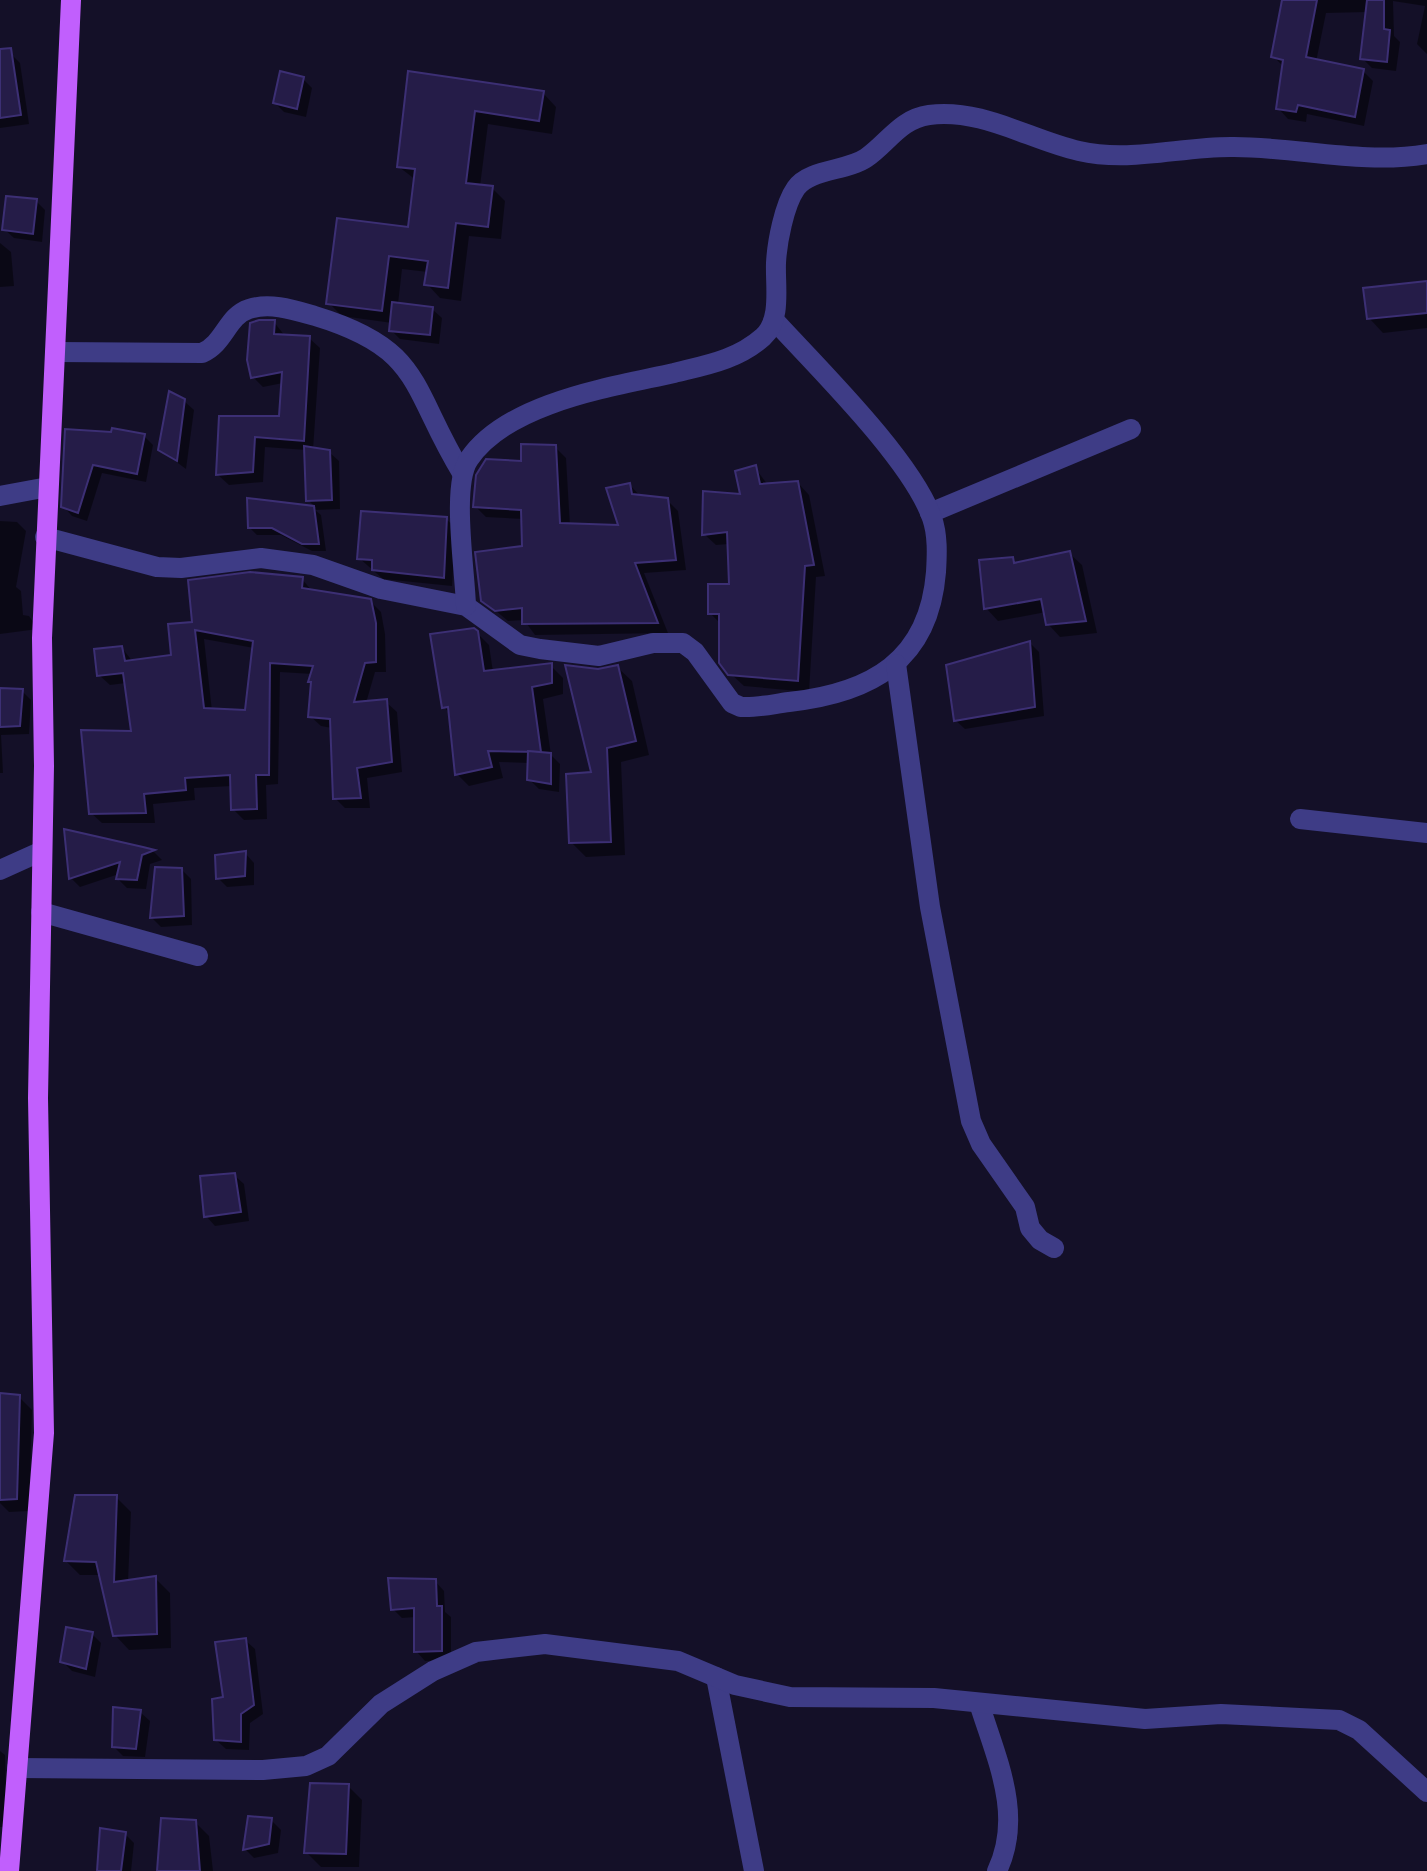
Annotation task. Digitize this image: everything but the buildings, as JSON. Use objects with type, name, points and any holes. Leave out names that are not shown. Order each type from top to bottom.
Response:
[{"type":"main road","points":[[9,1871],[44,1433],[38,1098],[45,537],[71,0]]},
{"type":"street","points":[[466,606],[459,489],[462,473],[482,445],[517,420],[575,397],[727,360],[765,336],[774,320],[776,259],[796,187],[810,177],[863,160],[895,130],[919,117],[933,115],[1001,123],[1080,151],[1148,156],[1232,146],[1395,159],[1427,154]]},
{"type":"street","points":[[55,352],[202,353],[215,347],[235,315],[251,308],[274,306],[312,316],[383,344],[402,361],[416,378],[441,439],[462,473]]},
{"type":"street","points":[[45,537],[157,567],[283,559],[313,565],[381,589],[466,606],[520,645],[599,656],[653,643],[683,643],[695,652],[732,703],[741,707],[825,698],[864,684],[896,664],[925,629],[933,601],[937,555],[930,513],[886,447],[774,320]]},
{"type":"street","points":[[930,513],[1131,429]]},
{"type":"street","points":[[0,496],[48,487]]},
{"type":"street","points":[[896,664],[930,907],[971,1121],[981,1144],[1025,1207],[1030,1228],[1040,1240],[1054,1248]]},
{"type":"street","points":[[1300,819],[1427,833]]},
{"type":"street","points":[[0,870],[42,851]]},
{"type":"street","points":[[41,912],[198,956]]},
{"type":"street","points":[[17,1768],[263,1770],[306,1766],[328,1756],[381,1704],[402,1689],[454,1661],[499,1646],[545,1644],[607,1649],[678,1661],[735,1685],[790,1697],[934,1698],[1145,1719],[1221,1714],[1339,1720],[1359,1730],[1427,1792]]},
{"type":"street","points":[[716,1677],[754,1871]]},
{"type":"street","points":[[979,1703],[1009,1809],[1010,1832],[997,1871]]}]
